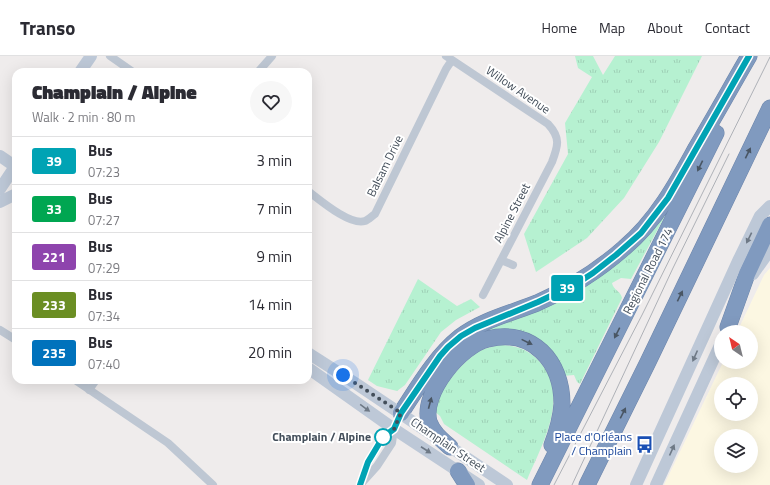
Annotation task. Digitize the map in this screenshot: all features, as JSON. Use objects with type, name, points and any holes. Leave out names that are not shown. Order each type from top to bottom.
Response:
[{"type":"highway","points":[[401,413],[440,356],[461,336],[475,328],[538,302],[576,284],[614,257],[641,233],[668,198],[749,56]]},
{"type":"highway","name":"Regional Road 174","points":[[540,485],[754,56]]},
{"type":"highway","points":[[586,485],[648,362],[770,108]]},
{"type":"highway","points":[[728,325],[747,274],[770,225]]},
{"type":"highway","points":[[450,447],[432,429],[428,415],[431,397],[441,379],[458,357],[477,343],[487,339],[500,337],[522,339],[540,350],[552,364],[556,373],[561,395],[560,418],[556,432],[547,458],[534,485]]},
{"type":"highway","points":[[458,472],[467,485]]},
{"type":"main road","points":[[83,68],[91,56]]},
{"type":"main road","points":[[0,156],[12,164]]},
{"type":"main road","points":[[0,189],[12,172]]},
{"type":"main road","points":[[0,202],[12,196]]},
{"type":"main road","points":[[636,485],[741,254],[760,216],[770,206]]},
{"type":"main road","points":[[729,325],[750,279],[770,250]]},
{"type":"main road","name":"Champlain Street","points":[[312,356],[401,413],[506,485]]},
{"type":"main road","points":[[656,485],[714,358]]},
{"type":"main road","name":"Champlain Street","points":[[312,371],[394,429],[479,485]]},
{"type":"main road","points":[[630,485],[657,438]]},
{"type":"street","points":[[110,56],[127,68]]},
{"type":"street","points":[[262,68],[272,56]]},
{"type":"street","name":"Willow Avenue","points":[[449,58],[548,124],[554,130],[558,146],[544,176]]},
{"type":"street","name":"Balsam Drive","points":[[312,194],[347,219],[357,222],[365,221],[375,214],[446,69],[449,58]]},
{"type":"street","name":"Alpine Street","points":[[483,295],[544,176]]},
{"type":"street","name":"Alpine Street","points":[[501,260],[513,265]]},
{"type":"street","points":[[0,330],[12,338]]},
{"type":"street","points":[[81,384],[172,446],[213,485]]},
{"type":"street","points":[[89,390],[93,384]]},
{"type":"street","points":[[361,483],[371,457],[383,437],[394,429],[401,413]]},
{"type":"shaded area","points":[[770,268],[770,485],[664,485],[714,381],[714,421],[758,421],[758,377],[716,377],[720,369],[758,369],[758,325],[740,325],[764,275]]},
{"type":"green space","points":[[575,56],[593,56],[603,75],[615,56],[702,56],[659,142],[624,198],[587,238],[536,272],[524,234],[568,154],[565,123],[592,77],[578,68]]},
{"type":"green space","points":[[662,215],[665,216],[631,279],[621,278],[612,283],[622,298],[580,384],[577,382],[574,375],[563,376],[550,352],[471,336],[521,316]]},
{"type":"green space","points":[[418,279],[457,306],[471,299],[480,307],[456,320],[441,332],[405,385],[397,391],[377,386],[368,380]]},
{"type":"green space","points":[[501,345],[522,349],[535,357],[548,375],[553,389],[551,420],[540,451],[527,480],[444,424],[440,416],[434,411],[435,404],[444,387],[457,370],[472,356],[489,347]]},
{"type":"tram line","points":[[554,485],[642,315],[770,57]]},
{"type":"tram line","points":[[572,485],[673,268],[729,154]]},
{"type":"bus line","name":"39","points":[[360,485],[368,462],[383,437],[394,429],[401,413],[440,356],[448,347],[461,336],[475,328],[538,302],[576,284],[616,255],[641,233],[668,198],[749,56]]},
{"type":"place","name":"Champlain / Alpine","points":[[383,437]]},
{"type":"place","name":"Place d'Orléans / Champlain","points":[[645,444]]},
{"type":"route","points":[[343,375],[401,413],[394,429],[383,437]]}]
